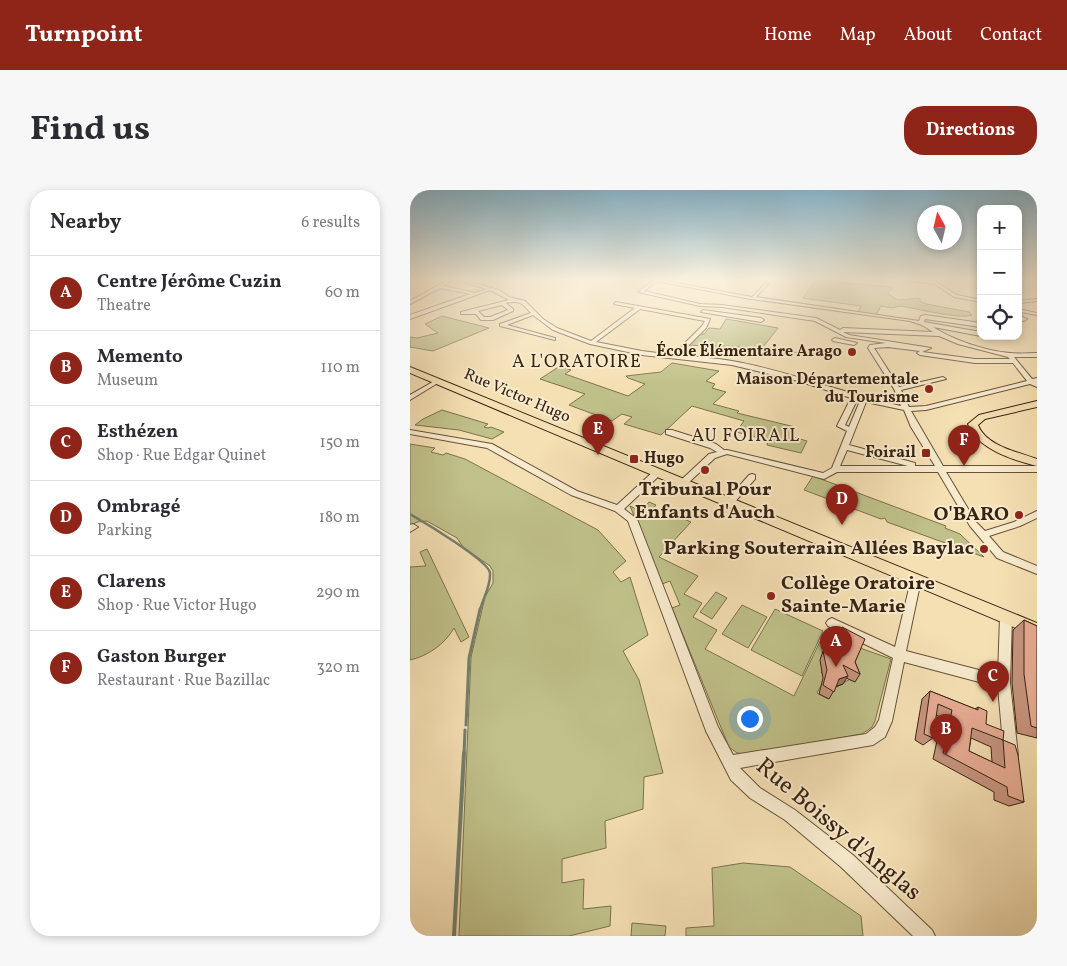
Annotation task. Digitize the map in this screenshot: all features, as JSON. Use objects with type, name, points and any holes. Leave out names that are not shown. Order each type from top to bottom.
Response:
[{"type":"main road","name":"Rue Victor Hugo","points":[[410,370],[683,483],[729,498]]},
{"type":"main road","points":[[1037,404],[982,417],[973,424],[977,434],[990,445],[1037,463]]},
{"type":"main road","points":[[729,498],[916,580],[1037,630]]},
{"type":"street","points":[[480,315],[484,319],[500,315]]},
{"type":"street","points":[[553,338],[502,325],[534,315],[555,329],[592,343],[631,351],[732,363],[757,368],[864,400],[908,409],[926,408],[1035,383]]},
{"type":"street","points":[[592,343],[629,315]]},
{"type":"street","points":[[676,356],[708,320],[688,315]]},
{"type":"street","points":[[735,315],[761,320]]},
{"type":"street","points":[[781,315],[816,320],[848,336],[928,348],[922,350],[888,345],[872,346]]},
{"type":"street","points":[[864,315],[977,333]]},
{"type":"street","points":[[816,320],[822,318]]},
{"type":"street","points":[[977,325],[923,318],[925,325],[939,334],[960,343],[993,350],[1037,355]]},
{"type":"street","points":[[836,331],[939,334]]},
{"type":"street","points":[[835,340],[975,361],[1014,361]]},
{"type":"street","points":[[872,346],[871,348],[908,409],[915,427],[973,524],[1000,555],[1037,570]]},
{"type":"street","points":[[993,350],[1009,355],[1023,354]]},
{"type":"street","points":[[1009,355],[1035,383]]},
{"type":"street","points":[[897,390],[943,379]]},
{"type":"street","points":[[410,398],[438,381]]},
{"type":"street","points":[[852,431],[841,426],[853,397]]},
{"type":"street","points":[[835,469],[846,447],[864,400]]},
{"type":"street","points":[[410,432],[489,446],[574,492],[618,509],[658,472]]},
{"type":"street","points":[[669,432],[713,446],[721,452]]},
{"type":"street","points":[[846,447],[926,469]]},
{"type":"street","points":[[683,483],[712,456],[721,452],[734,452],[820,475],[835,469],[1037,469]]},
{"type":"street","points":[[729,498],[752,477]]},
{"type":"street","name":"Rue Boissy d'Anglas","points":[[618,509],[632,519],[713,731],[736,775],[755,793],[790,815],[846,861],[926,936]]},
{"type":"street","points":[[970,530],[983,535],[1017,524],[1037,514]]},
{"type":"street","points":[[730,763],[855,743],[875,736],[883,726],[916,580]]},
{"type":"street","points":[[1006,617],[1004,683],[1011,754]]},
{"type":"street","points":[[832,623],[900,655],[1004,683]]},
{"type":"green space","points":[[950,315],[972,315],[967,316]]},
{"type":"green space","points":[[442,316],[489,328],[433,351],[410,347],[410,337],[417,338],[438,333],[425,324]]},
{"type":"green space","points":[[726,319],[778,328],[756,356],[735,353],[737,348],[688,345],[698,334],[704,334],[709,328],[720,329]]},
{"type":"green space","points":[[672,363],[719,371],[706,381],[715,384],[712,388],[726,392],[713,404],[739,411],[737,413],[795,427],[790,436],[807,441],[801,453],[767,445],[768,440],[736,432],[744,421],[692,406],[661,435],[624,424],[632,417],[622,414],[612,421],[569,405],[585,394],[540,379],[560,366],[571,370],[565,374],[628,396],[645,384],[626,376],[661,372]]},
{"type":"green space","points":[[442,410],[488,424],[484,427],[491,427],[504,432],[492,439],[459,430],[415,425]]},
{"type":"green space","points":[[410,444],[435,448],[431,452],[443,455],[446,453],[465,459],[598,530],[626,561],[613,572],[621,582],[630,577],[648,635],[623,651],[639,680],[663,773],[644,777],[643,809],[605,821],[606,848],[562,859],[562,883],[584,879],[583,909],[611,906],[610,926],[569,936],[459,936],[471,657],[485,597],[493,583],[493,571],[490,566],[463,547],[457,538],[427,521],[417,522],[410,526]]},
{"type":"green space","points":[[813,476],[946,526],[945,528],[960,534],[984,557],[887,522],[885,518],[881,519],[804,490]]},
{"type":"green space","points":[[649,502],[656,505],[652,510],[666,517],[670,513],[691,522],[659,557],[698,576],[684,594],[702,603],[693,617],[717,630],[705,649],[794,696],[825,631],[837,638],[823,672],[821,672],[825,678],[817,693],[828,699],[834,686],[849,680],[860,648],[891,659],[872,727],[862,734],[747,754],[737,753],[729,747],[672,608],[680,605],[670,581],[662,584],[630,506],[641,511]]},
{"type":"green space","points":[[427,549],[469,637],[461,642],[454,628],[446,639],[435,648],[423,656],[410,660],[410,567],[426,566],[420,552]]},
{"type":"green space","points":[[716,592],[727,598],[712,619],[700,612]]},
{"type":"green space","points":[[742,605],[767,617],[748,648],[722,634]]},
{"type":"green space","points":[[775,609],[823,631],[802,676],[751,650]]},
{"type":"green space","points":[[743,863],[790,867],[861,916],[863,936],[686,936],[686,928],[714,926],[712,868]]},
{"type":"green space","points":[[632,923],[666,926],[665,936],[631,936]]},
{"type":"building","points":[[1024,620],[1037,626],[1037,728],[1031,726],[1024,674]]},
{"type":"building","points":[[842,627],[865,639],[855,662],[860,674],[843,665],[848,676],[839,679],[834,692],[823,685],[827,670],[823,651],[833,645]]},
{"type":"building","points":[[930,691],[978,710],[978,707],[987,711],[986,724],[1004,731],[1003,740],[1015,745],[1024,802],[1008,796],[1007,787],[943,753],[952,710],[938,704],[933,738],[924,734]],"holes":[[[972,728],[1003,740],[1005,768],[969,751]]]},
{"type":"waterway","points":[[700,345],[764,348]]},
{"type":"waterway","points":[[774,349],[832,358]]},
{"type":"waterway","points":[[410,514],[455,542],[487,567],[490,573],[489,583],[480,610]]},
{"type":"waterway","points":[[466,725],[469,658],[480,609]]},
{"type":"waterway","points":[[464,754],[465,730]]},
{"type":"waterway","points":[[454,936],[464,753]]},
{"type":"place","name":"École Élémentaire Arago","points":[[852,352]]},
{"type":"place","name":"Maison Départementale du Tourisme","points":[[929,389]]},
{"type":"place","name":"Foirail","points":[[926,453]]},
{"type":"place","name":"Clarens","points":[[598,455]]},
{"type":"place","name":"Hugo","points":[[634,459]]},
{"type":"place","name":"Gaston Burger","points":[[964,466]]},
{"type":"place","name":"Tribunal Pour Enfants d'Auch","points":[[705,470]]},
{"type":"place","name":"O'BARO","points":[[1019,515]]},
{"type":"place","name":"Ombragé","points":[[842,525]]},
{"type":"place","name":"Parking Souterrain Allées Baylac","points":[[984,549]]},
{"type":"place","name":"Collège Oratoire Sainte-Marie","points":[[771,596]]},
{"type":"place","name":"Centre Jérôme Cuzin","points":[[836,667]]},
{"type":"place","name":"Esthézen","points":[[993,702]]},
{"type":"place","name":"Memento","points":[[946,755]]},
{"type":"district","name":"A L'ORATOIRE","points":[[577,362]]},
{"type":"district","name":"AU FOIRAIL","points":[[746,436]]}]
